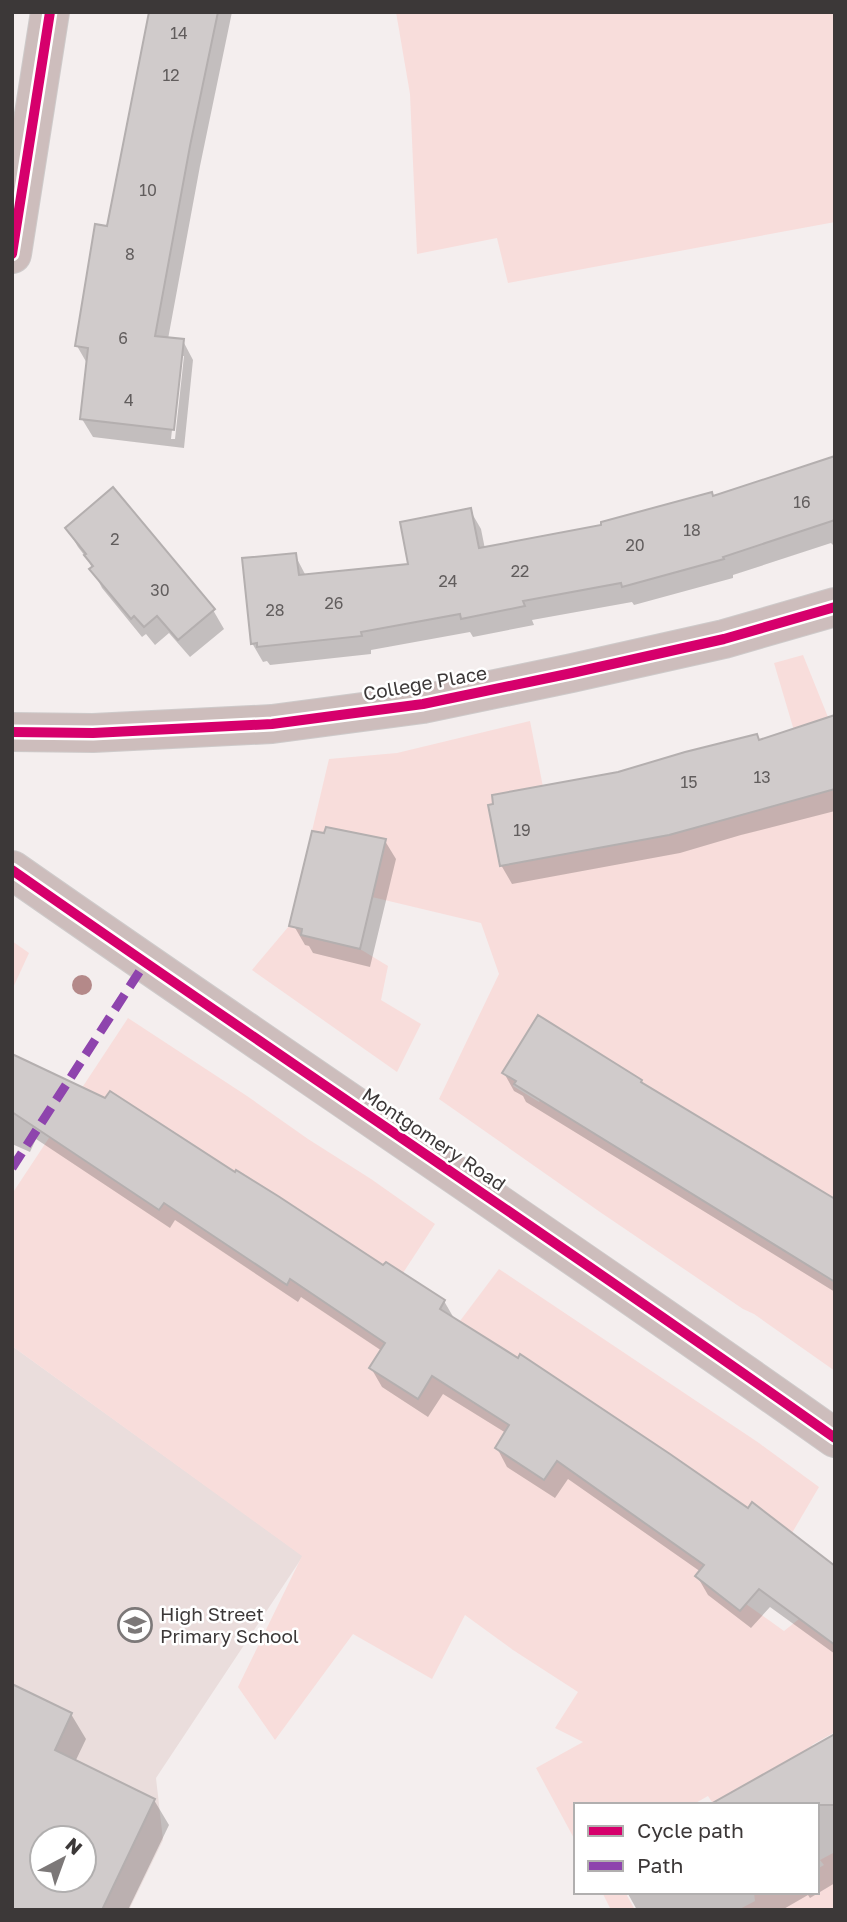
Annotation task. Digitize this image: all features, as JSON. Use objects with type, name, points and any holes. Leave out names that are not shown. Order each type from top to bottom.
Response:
[{"type":"street","points":[[12,254],[50,12]]},
{"type":"street","name":"College Place","points":[[12,733],[93,733],[272,724],[423,704],[724,639],[835,607]]},
{"type":"street","name":"Montgomery Road","points":[[12,870],[703,1344],[835,1438]]},
{"type":"shaded area","points":[[396,12],[835,12],[835,222],[508,283],[497,238],[417,254],[410,94]]},
{"type":"shaded area","points":[[803,655],[832,727],[835,753],[835,1224],[817,1272],[835,1283],[835,1371],[439,1099],[499,974],[481,923],[372,897],[386,839],[326,827],[324,833],[312,831],[329,759],[397,753],[530,721],[544,792],[526,789],[492,795],[493,804],[488,806],[500,866],[795,734],[774,663]],"holes":[[[586,1046],[642,1080],[610,1134],[544,1096],[539,1102],[513,1086],[516,1081],[502,1073]],[[692,1113],[798,1177],[755,1233],[728,1217],[731,1211],[659,1165]]]},
{"type":"shaded area","points":[[289,926],[360,949],[388,966],[381,1000],[421,1024],[397,1072],[252,970]]},
{"type":"shaded area","points":[[12,941],[29,953],[12,990]]},
{"type":"shaded area","points":[[128,1018],[435,1224],[403,1273],[386,1262],[380,1269],[324,1301],[385,1343],[369,1368],[418,1399],[435,1371],[430,1367],[499,1269],[759,1443],[819,1487],[792,1533],[752,1503],[695,1576],[739,1611],[746,1604],[784,1631],[799,1619],[825,1637],[835,1626],[835,1732],[812,1745],[826,1770],[773,1803],[758,1777],[736,1790],[743,1803],[713,1803],[708,1796],[696,1803],[574,1803],[574,1838],[536,1768],[583,1742],[555,1728],[578,1692],[465,1615],[432,1679],[353,1634],[275,1740],[238,1687],[302,1556],[12,1346],[12,1194]],"holes":[[[110,1091],[199,1148],[159,1210],[71,1152]],[[236,1170],[324,1226],[287,1284],[200,1227]],[[520,1355],[589,1413],[544,1480],[495,1448],[509,1425],[457,1392],[516,1361]],[[624,1424],[712,1483],[672,1542],[585,1481]]]},
{"type":"shaded area","name":"High Street Primary School","points":[[12,1346],[303,1556],[156,1778],[163,1840],[129,1910],[12,1910]]},
{"type":"shaded area","points":[[835,1852],[835,1910],[738,1910],[755,1901],[754,1894],[819,1894],[819,1868],[824,1865],[820,1860]]},
{"type":"shaded area","points":[[603,1894],[626,1894],[635,1910],[611,1910]]},
{"type":"building","points":[[149,12],[218,12],[155,336],[184,339],[174,430],[80,419],[88,348],[75,346],[95,224],[107,226]]},
{"type":"building","points":[[835,456],[835,520],[723,557],[724,559],[622,587],[621,583],[523,601],[525,606],[461,619],[460,614],[361,632],[362,636],[257,647],[257,643],[251,644],[242,558],[296,553],[299,575],[408,564],[400,522],[471,508],[479,548],[601,525],[601,522],[712,492],[713,496]]},
{"type":"building","points":[[113,487],[215,609],[178,640],[157,616],[144,627],[134,616],[131,619],[89,569],[93,566],[84,555],[86,554],[65,528]]},
{"type":"building","points":[[835,715],[835,789],[669,835],[500,866],[488,805],[493,804],[492,795],[618,772],[757,734],[759,740]]},
{"type":"building","points":[[326,827],[386,839],[360,949],[301,935],[302,929],[289,926],[312,831],[324,833]]},
{"type":"building","points":[[538,1015],[642,1080],[641,1082],[835,1199],[835,1282],[514,1084],[516,1081],[502,1073]]},
{"type":"building","points":[[12,1054],[105,1098],[110,1091],[383,1265],[386,1262],[445,1300],[440,1309],[518,1358],[520,1354],[748,1508],[752,1502],[835,1566],[835,1645],[759,1589],[740,1611],[695,1576],[704,1565],[557,1461],[544,1480],[495,1448],[509,1425],[432,1376],[418,1399],[369,1368],[385,1343],[290,1279],[287,1285],[164,1203],[159,1210],[12,1112]]},
{"type":"building","points":[[12,1684],[72,1713],[55,1750],[155,1799],[102,1910],[12,1910]]},
{"type":"building","points":[[835,1734],[835,1805],[713,1803]]},
{"type":"marked path","points":[[12,1168],[145,963]]},
{"type":"cycle path","points":[[12,254],[50,12]]},
{"type":"cycle path","points":[[12,732],[93,733],[272,724],[423,704],[724,639],[835,607]]},
{"type":"cycle path","points":[[12,870],[835,1438]]},
{"type":"place","name":"High Street Primary School","points":[[135,1625]]}]
